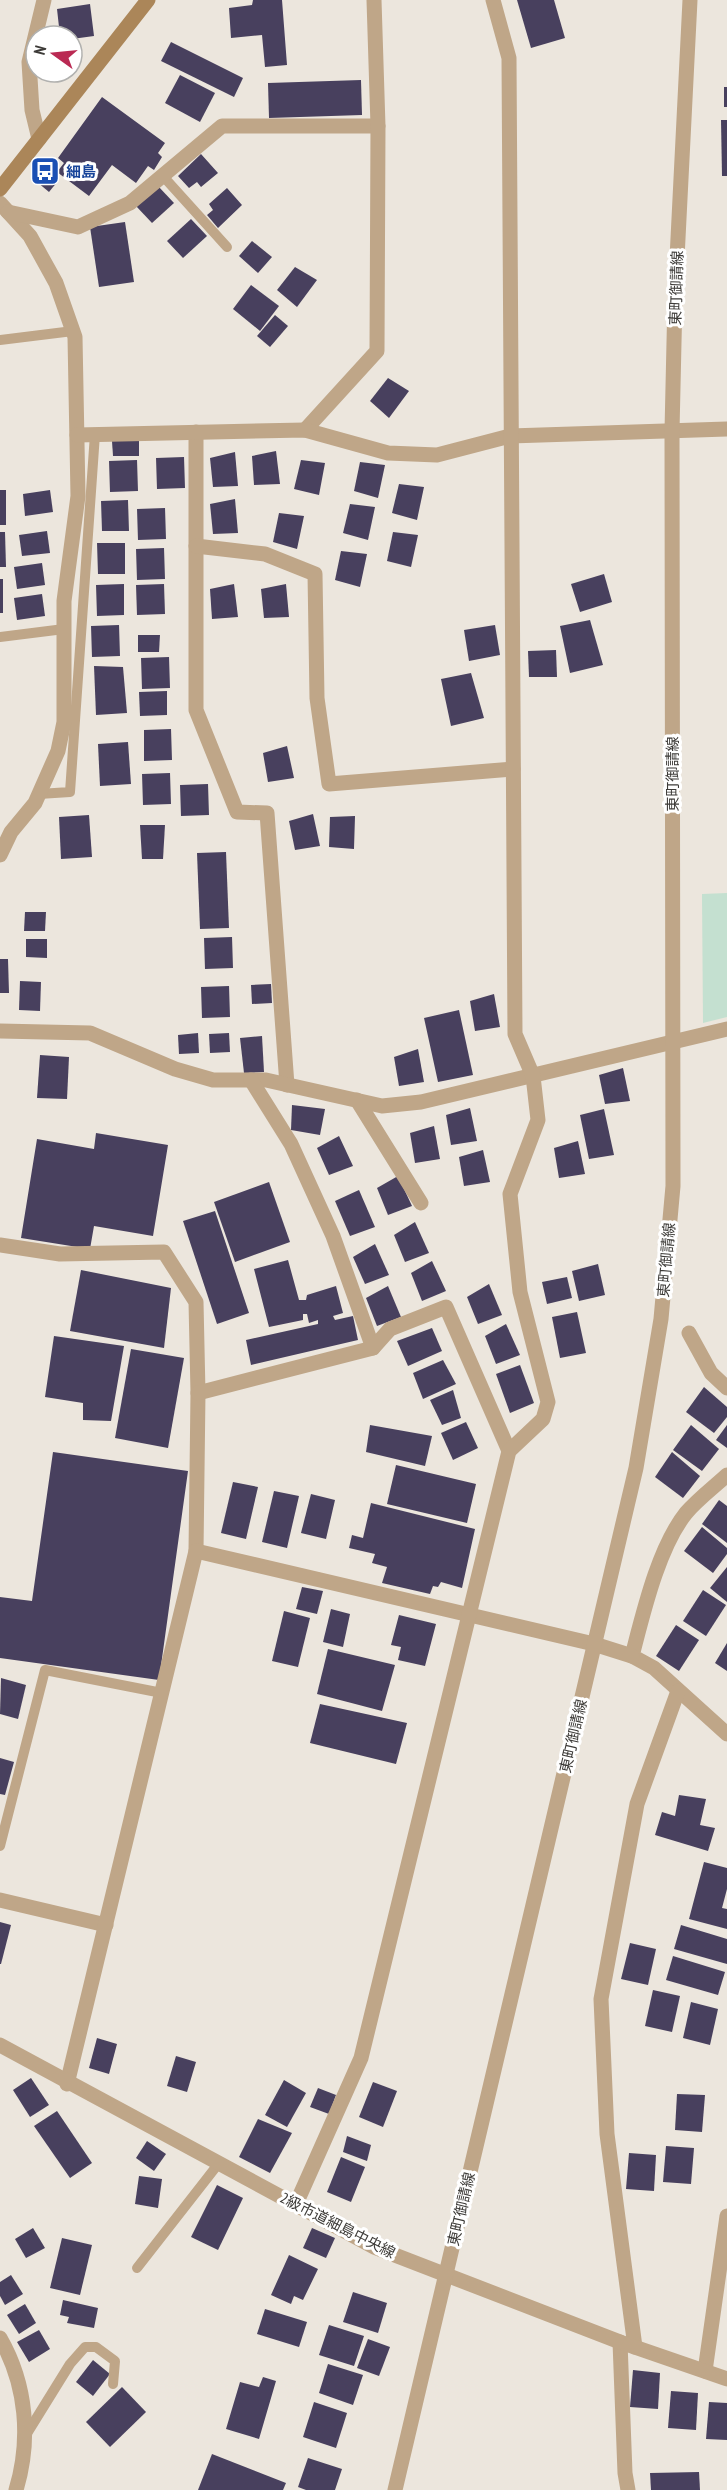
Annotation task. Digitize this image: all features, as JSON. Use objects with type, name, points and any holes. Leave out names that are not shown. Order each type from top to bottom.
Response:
[{"type":"main road","points":[[0,189],[148,0]]},
{"type":"street","points":[[39,139],[32,110],[29,62],[44,0]]},
{"type":"street","points":[[304,430],[377,351],[378,126],[374,0]]},
{"type":"street","points":[[296,2204],[361,2058],[509,1451],[543,1419],[548,1402],[520,1292],[510,1194],[538,1120],[533,1076],[515,1034],[509,58],[494,0]]},
{"type":"street","name":"東町御請線","points":[[395,2490],[636,1468],[661,1319],[673,1186],[672,431],[675,298],[690,0]]},
{"type":"street","points":[[4,207],[78,227],[130,202],[222,126],[378,126]]},
{"type":"street","points":[[0,855],[11,832],[39,794],[58,751],[64,722],[64,601],[85,488],[77,435],[73,331],[56,283],[30,236],[4,207]]},
{"type":"street","points":[[77,435],[304,430],[388,453],[437,456],[510,436],[727,429]]},
{"type":"street","points":[[196,432],[196,710],[237,812],[267,813],[287,1084]]},
{"type":"street","points":[[196,546],[265,554],[315,574],[317,698],[329,784],[513,768]]},
{"type":"street","points":[[0,1031],[90,1033],[176,1069],[213,1080],[251,1080],[287,1084],[382,1106],[421,1102],[727,1029]]},
{"type":"street","points":[[251,1080],[291,1144],[333,1236],[374,1348]]},
{"type":"street","points":[[357,1100],[421,1203]]},
{"type":"street","points":[[0,1245],[60,1254],[164,1252],[196,1302],[198,1393],[195,1551],[67,2084]]},
{"type":"street","points":[[198,1393],[374,1348],[390,1329],[446,1307],[509,1451]]},
{"type":"street","points":[[689,1333],[711,1373],[727,1388]]},
{"type":"street","points":[[632,1656],[643,1611],[663,1556],[686,1514],[727,1475]]},
{"type":"street","points":[[195,1551],[594,1644],[632,1656],[654,1668],[727,1734]]},
{"type":"street","points":[[635,2347],[607,2134],[601,1999],[637,1804],[678,1691]]},
{"type":"street","points":[[0,1900],[105,1925]]},
{"type":"street","name":"2級市道細島中央線","points":[[0,2046],[374,2247],[620,2342],[727,2379]]},
{"type":"street","points":[[705,2371],[727,2216]]},
{"type":"street","points":[[0,2338],[8,2353],[21,2395],[27,2435],[16,2490]]},
{"type":"street","points":[[620,2342],[625,2473],[628,2490]]},
{"type":"lane","points":[[162,175],[227,247]]},
{"type":"lane","points":[[0,340],[73,331]]},
{"type":"lane","points":[[39,794],[70,792],[85,488],[95,434]]},
{"type":"lane","points":[[0,637],[64,629]]},
{"type":"lane","points":[[0,1846],[45,1670],[162,1693]]},
{"type":"lane","points":[[137,2268],[219,2163]]},
{"type":"lane","points":[[27,2435],[70,2364],[85,2347],[96,2347],[115,2361],[114,2384]]},
{"type":"green space","points":[[727,893],[727,1017],[703,1023],[702,894]]},
{"type":"building","points":[[253,0],[282,0],[287,65],[265,67],[262,35],[231,38],[229,8],[252,5]]},
{"type":"building","points":[[517,0],[554,0],[565,38],[531,48]]},
{"type":"building","points":[[90,4],[94,36],[84,37],[84,24],[59,24],[57,9]]},
{"type":"building","points":[[171,42],[243,78],[234,97],[161,61]]},
{"type":"building","points":[[180,75],[215,93],[200,122],[165,103]]},
{"type":"building","points":[[361,80],[362,115],[269,118],[268,83]]},
{"type":"building","points":[[724,87],[727,87],[727,107],[724,107]]},
{"type":"building","points":[[102,97],[165,143],[158,153],[162,157],[154,170],[148,166],[136,183],[112,165],[89,196],[57,172],[64,163],[58,158]]},
{"type":"building","points":[[721,120],[727,120],[727,176],[722,176]]},
{"type":"building","points":[[201,154],[218,173],[201,187],[197,182],[189,188],[178,176]]},
{"type":"building","points":[[47,171],[58,181],[49,192],[37,182]]},
{"type":"building","points":[[158,186],[174,203],[152,223],[136,206]]},
{"type":"building","points":[[227,188],[242,205],[218,228],[207,215],[213,210],[209,204]]},
{"type":"building","points":[[191,219],[207,236],[183,258],[167,241]]},
{"type":"building","points":[[125,222],[134,282],[99,287],[90,227]]},
{"type":"building","points":[[252,241],[272,257],[258,273],[239,256]]},
{"type":"building","points":[[295,267],[317,280],[297,307],[277,290]]},
{"type":"building","points":[[251,285],[279,306],[260,331],[233,309]]},
{"type":"building","points":[[275,315],[288,326],[270,347],[257,336]]},
{"type":"building","points":[[388,378],[409,391],[389,418],[370,401]]},
{"type":"building","points":[[139,440],[139,456],[113,456],[112,441]]},
{"type":"building","points":[[276,451],[280,484],[254,485],[252,456]]},
{"type":"building","points":[[235,452],[238,486],[213,487],[210,458]]},
{"type":"building","points":[[184,457],[185,488],[157,489],[156,458]]},
{"type":"building","points":[[137,460],[138,491],[110,492],[109,461]]},
{"type":"building","points":[[301,460],[325,463],[319,495],[294,489]]},
{"type":"building","points":[[360,462],[385,465],[378,498],[354,491]]},
{"type":"building","points":[[399,484],[424,487],[417,520],[392,513]]},
{"type":"building","points":[[0,490],[6,490],[6,525],[0,525]]},
{"type":"building","points":[[50,490],[53,512],[25,516],[23,494]]},
{"type":"building","points":[[235,499],[238,533],[213,534],[210,504]]},
{"type":"building","points":[[128,500],[129,531],[102,531],[101,501]]},
{"type":"building","points":[[350,504],[375,507],[368,540],[343,533]]},
{"type":"building","points":[[165,508],[166,539],[138,540],[137,509]]},
{"type":"building","points":[[279,513],[304,516],[297,549],[273,542]]},
{"type":"building","points":[[47,531],[50,553],[22,556],[19,535]]},
{"type":"building","points":[[0,532],[5,532],[6,567],[0,567]]},
{"type":"building","points":[[393,532],[418,535],[411,567],[387,561]]},
{"type":"building","points":[[97,543],[125,543],[125,574],[98,574]]},
{"type":"building","points":[[164,548],[165,579],[137,580],[136,549]]},
{"type":"building","points":[[341,551],[367,554],[360,587],[335,580]]},
{"type":"building","points":[[42,563],[45,585],[17,589],[14,567]]},
{"type":"building","points":[[604,574],[612,602],[580,612],[571,584]]},
{"type":"building","points":[[0,579],[3,579],[3,613],[0,613]]},
{"type":"building","points":[[124,584],[124,615],[97,616],[96,585]]},
{"type":"building","points":[[164,584],[165,614],[137,615],[136,585]]},
{"type":"building","points":[[234,584],[238,617],[212,619],[210,589]]},
{"type":"building","points":[[286,584],[289,617],[264,618],[261,589]]},
{"type":"building","points":[[42,594],[45,616],[17,620],[14,598]]},
{"type":"building","points":[[590,620],[603,665],[570,673],[560,626]]},
{"type":"building","points":[[119,625],[120,656],[92,657],[91,626]]},
{"type":"building","points":[[495,625],[500,655],[469,661],[464,630]]},
{"type":"building","points":[[138,635],[160,635],[159,652],[138,652]]},
{"type":"building","points":[[556,650],[557,677],[529,677],[528,651]]},
{"type":"building","points":[[169,657],[170,688],[142,689],[141,658]]},
{"type":"building","points":[[94,666],[123,667],[127,713],[96,715]]},
{"type":"building","points":[[471,673],[484,718],[451,726],[441,679]]},
{"type":"building","points":[[167,691],[167,715],[140,716],[139,692]]},
{"type":"building","points":[[171,729],[172,760],[144,761],[144,730]]},
{"type":"building","points":[[128,742],[131,784],[100,786],[98,744]]},
{"type":"building","points":[[287,746],[294,778],[268,782],[263,753]]},
{"type":"building","points":[[170,773],[171,804],[143,805],[142,774]]},
{"type":"building","points":[[208,784],[209,815],[181,816],[180,785]]},
{"type":"building","points":[[313,814],[320,846],[295,850],[289,821]]},
{"type":"building","points":[[89,815],[92,857],[61,859],[59,817]]},
{"type":"building","points":[[355,816],[354,849],[329,847],[330,817]]},
{"type":"building","points":[[140,825],[165,825],[163,859],[142,859]]},
{"type":"building","points":[[226,852],[229,928],[200,929],[197,853]]},
{"type":"building","points":[[25,912],[46,912],[45,931],[24,931]]},
{"type":"building","points":[[232,937],[233,968],[205,969],[204,938]]},
{"type":"building","points":[[26,939],[47,939],[47,958],[26,957]]},
{"type":"building","points":[[0,959],[8,959],[9,993],[0,993]]},
{"type":"building","points":[[20,981],[41,982],[40,1011],[19,1010]]},
{"type":"building","points":[[271,984],[272,1003],[252,1004],[251,985]]},
{"type":"building","points":[[229,986],[230,1017],[202,1018],[201,987]]},
{"type":"building","points":[[494,994],[500,1027],[475,1031],[470,1001]]},
{"type":"building","points":[[459,1010],[473,1075],[438,1082],[424,1018]]},
{"type":"building","points":[[198,1033],[199,1053],[179,1054],[178,1035]]},
{"type":"building","points":[[229,1033],[230,1052],[210,1053],[209,1034]]},
{"type":"building","points":[[262,1036],[264,1072],[244,1073],[240,1038]]},
{"type":"building","points":[[418,1049],[424,1082],[399,1086],[394,1057]]},
{"type":"building","points":[[40,1055],[69,1057],[67,1099],[37,1098]]},
{"type":"building","points":[[623,1068],[630,1101],[605,1104],[599,1075]]},
{"type":"building","points":[[292,1105],[325,1109],[320,1135],[291,1130]]},
{"type":"building","points":[[470,1108],[477,1141],[451,1145],[446,1115]]},
{"type":"building","points":[[604,1109],[614,1155],[589,1159],[580,1115]]},
{"type":"building","points":[[434,1126],[440,1159],[415,1163],[410,1133]]},
{"type":"building","points":[[96,1133],[168,1145],[153,1236],[94,1226],[90,1249],[21,1238],[37,1139],[94,1149]]},
{"type":"building","points":[[339,1136],[353,1166],[329,1175],[317,1148]]},
{"type":"building","points":[[578,1141],[585,1174],[559,1178],[554,1148]]},
{"type":"building","points":[[483,1150],[490,1182],[464,1186],[459,1157]]},
{"type":"building","points":[[398,1176],[412,1206],[388,1215],[377,1188]]},
{"type":"building","points":[[269,1182],[290,1242],[235,1262],[214,1202]]},
{"type":"building","points":[[359,1190],[375,1227],[350,1236],[335,1201]]},
{"type":"building","points":[[215,1211],[249,1313],[217,1324],[183,1221]]},
{"type":"building","points":[[415,1222],[429,1253],[405,1262],[394,1235]]},
{"type":"building","points":[[375,1244],[389,1275],[365,1284],[353,1257]]},
{"type":"building","points":[[288,1260],[299,1300],[306,1300],[307,1295],[336,1286],[343,1313],[333,1316],[335,1320],[353,1316],[358,1340],[251,1365],[246,1340],[318,1324],[318,1320],[309,1323],[307,1314],[303,1314],[303,1320],[269,1327],[254,1269]]},
{"type":"building","points":[[432,1261],[446,1291],[422,1301],[411,1273]]},
{"type":"building","points":[[598,1264],[605,1295],[579,1301],[572,1271]]},
{"type":"building","points":[[81,1270],[171,1288],[164,1348],[70,1331]]},
{"type":"building","points":[[567,1277],[572,1298],[547,1304],[542,1282]]},
{"type":"building","points":[[489,1284],[502,1315],[478,1324],[467,1297]]},
{"type":"building","points":[[388,1286],[401,1317],[377,1326],[366,1298]]},
{"type":"building","points":[[577,1312],[586,1353],[560,1358],[552,1317]]},
{"type":"building","points":[[506,1324],[520,1355],[496,1364],[485,1336]]},
{"type":"building","points":[[432,1328],[442,1351],[408,1366],[397,1341]]},
{"type":"building","points":[[54,1336],[124,1346],[111,1421],[83,1420],[83,1403],[45,1397]]},
{"type":"building","points":[[131,1349],[184,1358],[168,1448],[115,1438]]},
{"type":"building","points":[[443,1360],[456,1384],[423,1399],[413,1373]]},
{"type":"building","points":[[520,1365],[534,1403],[510,1413],[496,1374]]},
{"type":"building","points":[[704,1387],[727,1407],[727,1417],[714,1433],[686,1412]]},
{"type":"building","points":[[453,1390],[461,1418],[442,1425],[430,1400]]},
{"type":"building","points":[[466,1422],[478,1448],[453,1460],[441,1433]]},
{"type":"building","points":[[370,1425],[432,1436],[425,1466],[366,1452]]},
{"type":"building","points":[[691,1425],[719,1449],[702,1471],[673,1450]]},
{"type":"building","points":[[727,1425],[727,1448],[716,1440]]},
{"type":"building","points":[[53,1452],[188,1471],[159,1680],[0,1658],[0,1597],[32,1601]]},
{"type":"building","points":[[672,1452],[700,1476],[683,1498],[655,1477]]},
{"type":"building","points":[[396,1465],[476,1484],[467,1523],[387,1504]]},
{"type":"building","points":[[233,1482],[258,1487],[246,1539],[221,1533]]},
{"type":"building","points":[[274,1491],[299,1496],[287,1548],[262,1542]]},
{"type":"building","points":[[311,1494],[335,1500],[326,1539],[301,1533]]},
{"type":"building","points":[[719,1500],[727,1506],[727,1543],[702,1524]]},
{"type":"building","points":[[371,1503],[475,1529],[462,1588],[441,1582],[438,1587],[433,1586],[430,1594],[382,1583],[387,1567],[372,1563],[375,1554],[349,1548],[352,1535],[363,1538]]},
{"type":"building","points":[[702,1527],[727,1548],[727,1554],[713,1573],[684,1551]]},
{"type":"building","points":[[727,1567],[727,1602],[710,1588]]},
{"type":"building","points":[[302,1587],[323,1591],[317,1614],[296,1609]]},
{"type":"building","points":[[703,1590],[726,1605],[706,1636],[683,1621]]},
{"type":"building","points":[[331,1609],[350,1614],[343,1647],[323,1642]]},
{"type":"building","points":[[284,1611],[310,1618],[298,1667],[272,1661]]},
{"type":"building","points":[[399,1615],[436,1624],[425,1666],[398,1660],[401,1647],[391,1645]]},
{"type":"building","points":[[676,1625],[699,1640],[679,1671],[656,1656]]},
{"type":"building","points":[[727,1643],[727,1671],[715,1663]]},
{"type":"building","points":[[328,1649],[395,1665],[382,1711],[317,1694]]},
{"type":"building","points":[[1,1678],[26,1685],[18,1719],[0,1714]]},
{"type":"building","points":[[320,1704],[407,1723],[396,1764],[310,1743]]},
{"type":"building","points":[[0,1758],[14,1762],[5,1795],[0,1794]]},
{"type":"building","points":[[679,1795],[706,1799],[700,1825],[715,1828],[708,1851],[655,1835],[662,1812],[675,1816]]},
{"type":"building","points":[[704,1862],[727,1868],[727,1889],[722,1908],[727,1909],[727,1929],[689,1919]]},
{"type":"building","points":[[0,1922],[11,1925],[1,1964],[0,1964]]},
{"type":"building","points":[[681,1925],[727,1939],[727,1964],[674,1949]]},
{"type":"building","points":[[630,1943],[656,1949],[648,1985],[621,1979]]},
{"type":"building","points":[[673,1956],[725,1972],[718,1995],[666,1980]]},
{"type":"building","points":[[653,1990],[680,1996],[672,2032],[645,2026]]},
{"type":"building","points":[[691,2002],[718,2009],[710,2045],[683,2038]]},
{"type":"building","points":[[97,2038],[117,2044],[109,2074],[89,2068]]},
{"type":"building","points":[[176,2056],[196,2062],[187,2092],[167,2086]]},
{"type":"building","points":[[31,2078],[49,2105],[30,2117],[13,2090]]},
{"type":"building","points":[[284,2080],[306,2093],[287,2127],[265,2115]]},
{"type":"building","points":[[373,2082],[397,2091],[383,2127],[359,2117]]},
{"type":"building","points":[[318,2088],[336,2095],[329,2114],[310,2107]]},
{"type":"building","points":[[677,2094],[705,2095],[702,2132],[675,2130]]},
{"type":"building","points":[[57,2111],[92,2163],[70,2178],[34,2126]]},
{"type":"building","points":[[258,2119],[292,2133],[270,2173],[239,2157]]},
{"type":"building","points":[[347,2136],[371,2145],[367,2161],[343,2152]]},
{"type":"building","points":[[147,2141],[166,2154],[154,2171],[136,2158]]},
{"type":"building","points":[[666,2146],[694,2148],[691,2184],[663,2182]]},
{"type":"building","points":[[629,2153],[656,2155],[654,2191],[626,2189]]},
{"type":"building","points":[[341,2157],[365,2167],[351,2202],[327,2192]]},
{"type":"building","points":[[139,2176],[162,2179],[158,2208],[135,2204]]},
{"type":"building","points":[[217,2185],[243,2198],[218,2250],[191,2237]]},
{"type":"building","points":[[33,2228],[45,2248],[26,2258],[15,2239]]},
{"type":"building","points":[[312,2228],[335,2238],[326,2258],[303,2248]]},
{"type":"building","points":[[62,2238],[92,2245],[80,2295],[50,2288]]},
{"type":"building","points":[[289,2255],[318,2269],[303,2300],[294,2296],[291,2304],[271,2295]]},
{"type":"building","points":[[11,2275],[23,2294],[5,2305],[0,2296],[0,2282]]},
{"type":"building","points":[[353,2292],[387,2303],[378,2333],[343,2322]]},
{"type":"building","points":[[63,2300],[98,2308],[94,2328],[67,2323],[69,2317],[60,2315]]},
{"type":"building","points":[[25,2304],[36,2323],[19,2334],[7,2315]]},
{"type":"building","points":[[265,2309],[307,2322],[299,2347],[257,2334]]},
{"type":"building","points":[[329,2325],[364,2336],[354,2366],[319,2355]]},
{"type":"building","points":[[39,2330],[50,2349],[29,2362],[17,2342]]},
{"type":"building","points":[[368,2339],[390,2347],[379,2376],[357,2368]]},
{"type":"building","points":[[93,2360],[110,2374],[93,2396],[76,2382]]},
{"type":"building","points":[[328,2364],[363,2375],[353,2405],[319,2393]]},
{"type":"building","points":[[633,2370],[660,2373],[658,2409],[630,2407]]},
{"type":"building","points":[[263,2377],[276,2381],[259,2439],[226,2429],[240,2382],[259,2387]]},
{"type":"building","points":[[122,2387],[146,2412],[110,2447],[86,2422]]},
{"type":"building","points":[[671,2391],[698,2393],[696,2430],[668,2428]]},
{"type":"building","points":[[314,2402],[347,2413],[336,2448],[303,2437]]},
{"type":"building","points":[[709,2402],[727,2403],[727,2440],[706,2439]]},
{"type":"building","points":[[212,2454],[286,2483],[283,2490],[198,2490]]},
{"type":"building","points":[[308,2458],[342,2469],[335,2490],[306,2490],[298,2487]]},
{"type":"building","points":[[699,2472],[700,2490],[651,2490],[650,2473]]},
{"type":"place","name":"細島","points":[[45,171]]}]
